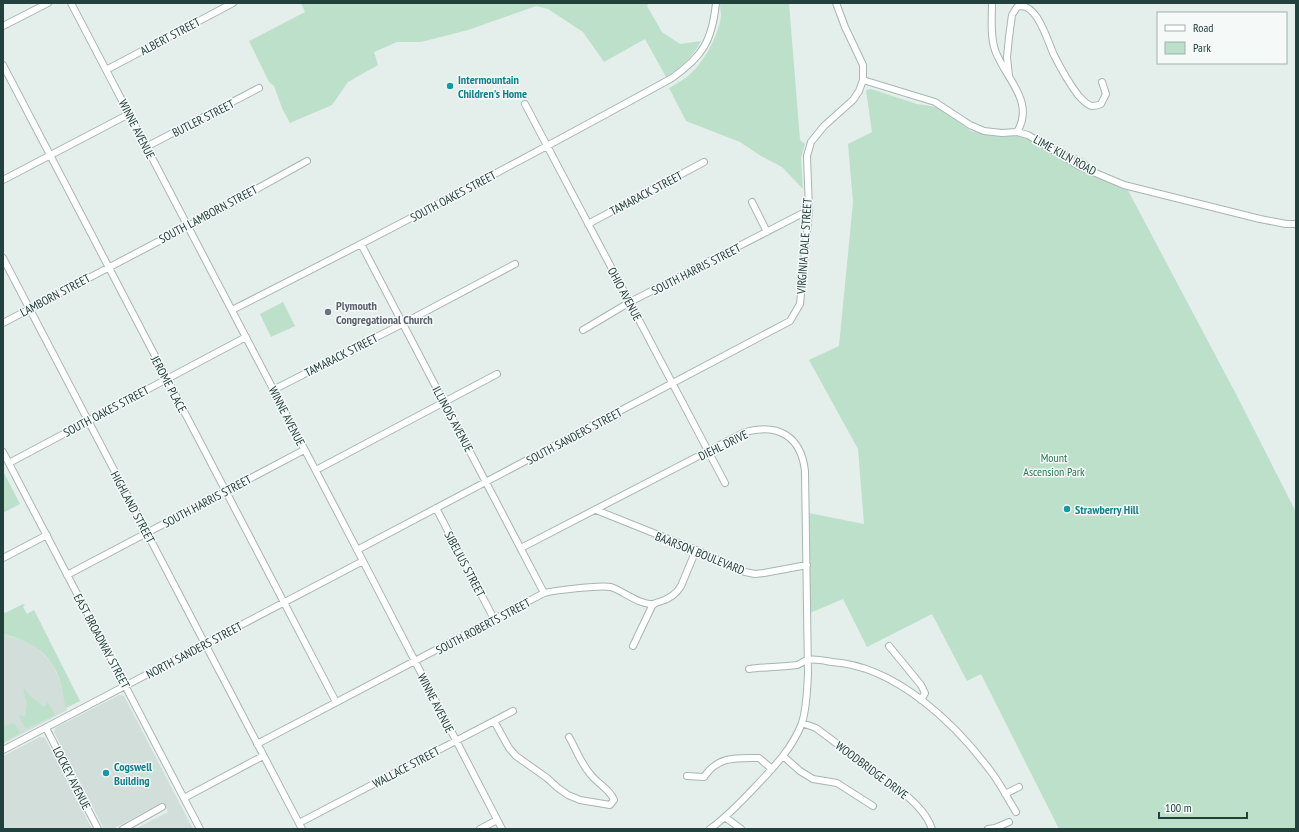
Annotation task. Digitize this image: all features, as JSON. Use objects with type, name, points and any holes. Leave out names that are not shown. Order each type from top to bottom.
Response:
[{"type":"street","points":[[3,26],[48,3]]},
{"type":"street","name":"WINNE AVENUE","points":[[71,3],[502,829]]},
{"type":"street","name":"ALBERT STREET","points":[[106,70],[233,3]]},
{"type":"street","name":"SOUTH OAKES STREET","points":[[232,310],[547,147],[672,78],[688,67],[707,43],[713,24],[716,3]]},
{"type":"street","points":[[836,3],[844,27],[863,65],[863,80]]},
{"type":"street","points":[[992,3],[994,48],[1016,87],[1022,109],[1022,123],[1017,132]]},
{"type":"street","points":[[1009,76],[1007,57],[1012,15],[1017,7],[1024,5],[1029,8],[1038,19],[1047,35],[1064,74],[1075,91],[1085,102],[1092,106],[1101,104],[1106,94],[1102,82]]},
{"type":"street","name":"JEROME PLACE","points":[[3,65],[49,156],[336,702]]},
{"type":"street","name":"LIME KILN ROAD","points":[[863,80],[935,102],[970,125],[984,131],[1002,133],[1017,132],[1028,135],[1088,170],[1124,185],[1260,219],[1286,224],[1296,224]]},
{"type":"street","name":"VIRGINIA DALE STREET","points":[[790,321],[800,304],[809,210],[807,156],[811,142],[824,126],[853,100],[859,91],[863,80]]},
{"type":"street","name":"BUTLER STREET","points":[[146,147],[259,88]]},
{"type":"street","name":"OHIO AVENUE","points":[[525,104],[725,483]]},
{"type":"street","points":[[3,180],[129,114]]},
{"type":"street","name":"SOUTH LAMBORN STREET","points":[[108,267],[307,161]]},
{"type":"street","name":"TAMARACK STREET","points":[[588,224],[704,162]]},
{"type":"street","points":[[752,202],[767,232]]},
{"type":"street","name":"SOUTH HARRIS STREET","points":[[583,330],[630,302],[809,210]]},
{"type":"street","name":"ILLINOIS AVENUE","points":[[361,244],[544,593]]},
{"type":"street","name":"HIGHLAND STREET","points":[[3,258],[263,756],[299,822]]},
{"type":"street","name":"TAMARACK STREET","points":[[274,390],[515,264]]},
{"type":"street","name":"LAMBORN STREET","points":[[3,323],[108,267]]},
{"type":"street","name":"SOUTH SANDERS STREET","points":[[357,550],[790,321]]},
{"type":"street","name":"SOUTH OAKES STREET","points":[[9,463],[246,337]]},
{"type":"street","points":[[316,470],[497,374]]},
{"type":"street","name":"DIEHL DRIVE","points":[[520,548],[745,432],[765,429],[781,432],[796,445],[803,457],[805,471],[808,660],[806,703],[802,723],[792,742],[772,770],[725,817],[710,829]]},
{"type":"street","name":"SOUTH HARRIS STREET","points":[[67,575],[304,450]]},
{"type":"street","name":"EAST BROADWAY STREET","points":[[3,452],[200,829]]},
{"type":"street","name":"SIBELIUS STREET","points":[[436,508],[494,619]]},
{"type":"street","name":"BAARSON BOULEVARD","points":[[596,510],[696,550],[746,572],[755,574],[806,565]]},
{"type":"street","points":[[3,558],[47,535]]},
{"type":"street","points":[[633,646],[653,604],[669,598],[678,592],[696,550]]},
{"type":"street","name":"NORTH SANDERS STREET","points":[[3,750],[363,561]]},
{"type":"street","name":"SOUTH ROBERTS STREET","points":[[257,744],[544,593],[611,587],[645,603],[653,604]]},
{"type":"street","points":[[889,646],[925,693],[921,700]]},
{"type":"street","points":[[749,669],[799,664],[808,660],[842,662],[864,668],[888,678],[921,700],[958,733],[978,754],[994,775],[1016,812]]},
{"type":"street","name":"WALLACE STREET","points":[[299,822],[513,711]]},
{"type":"street","points":[[494,721],[509,748],[516,756],[558,788],[568,795],[580,800],[610,805],[614,800],[612,796],[585,767],[569,737]]},
{"type":"street","name":"WOODBRIDGE DRIVE","points":[[802,723],[816,728],[907,796],[920,808],[928,819],[932,829]]},
{"type":"street","name":"LOCKEY AVENUE","points":[[46,728],[98,829]]},
{"type":"street","points":[[184,798],[263,756]]},
{"type":"street","points":[[783,756],[800,771],[813,779],[837,783],[873,806]]},
{"type":"street","points":[[687,776],[704,777],[710,768],[724,761],[735,758],[759,758],[772,770]]},
{"type":"street","points":[[1005,794],[1019,787]]},
{"type":"street","points":[[123,829],[162,807]]},
{"type":"street","points":[[725,817],[741,829]]},
{"type":"street","points":[[480,829],[497,820]]},
{"type":"street","points":[[299,822],[302,829]]},
{"type":"street","points":[[988,829],[995,828],[1009,822]]},
{"type":"shaded area","points":[[3,634],[28,642],[38,649],[52,663],[60,681],[67,710],[3,744]]},
{"type":"shaded area","points":[[119,695],[124,696],[193,829],[135,829],[168,812],[163,802],[113,829],[104,829],[54,732],[55,728]]},
{"type":"shaded area","points":[[40,737],[45,738],[92,829],[3,829],[3,756]]},
{"type":"green space","points":[[301,3],[649,3],[647,6],[662,32],[680,44],[701,41],[686,61],[666,77],[645,39],[604,62],[583,32],[548,9],[536,6],[468,30],[421,42],[397,42],[374,52],[378,65],[348,82],[332,105],[290,123],[282,108],[274,86],[269,82],[249,41],[305,12]]},
{"type":"green space","points":[[720,3],[789,3],[800,140],[805,144],[801,158],[803,189],[782,167],[761,156],[740,142],[686,121],[669,88],[694,71],[705,57],[720,24]]},
{"type":"green space","name":"Mount Ascension Park","points":[[871,89],[917,104],[937,107],[971,131],[992,136],[1017,134],[1070,152],[1086,160],[1100,173],[1123,181],[1237,396],[1296,512],[1296,829],[1059,829],[981,674],[967,681],[932,614],[867,647],[843,599],[810,613],[809,513],[864,524],[858,449],[809,360],[839,346],[853,202],[848,144],[872,132],[866,90]]},
{"type":"green space","points":[[283,302],[295,326],[271,337],[260,314]]},
{"type":"green space","points":[[3,471],[20,504],[3,513]]},
{"type":"green space","points":[[23,604],[25,605],[23,607],[27,614],[34,610],[80,701],[66,708],[61,684],[56,671],[45,655],[38,649],[22,640],[3,634],[3,611],[5,613]]},
{"type":"green space","points":[[25,689],[30,696],[44,707],[48,702],[55,715],[26,729],[19,717],[21,715],[25,717],[27,704],[23,690]]},
{"type":"green space","points":[[12,723],[15,724],[20,733],[3,742],[3,727]]},
{"type":"place","name":"Intermountain Children's Home","points":[[450,86]]},
{"type":"place","name":"Plymouth Congregational Church","points":[[328,312]]},
{"type":"place","name":"Strawberry Hill","points":[[1067,509]]},
{"type":"place","name":"Cogswell Building","points":[[106,773]]}]
